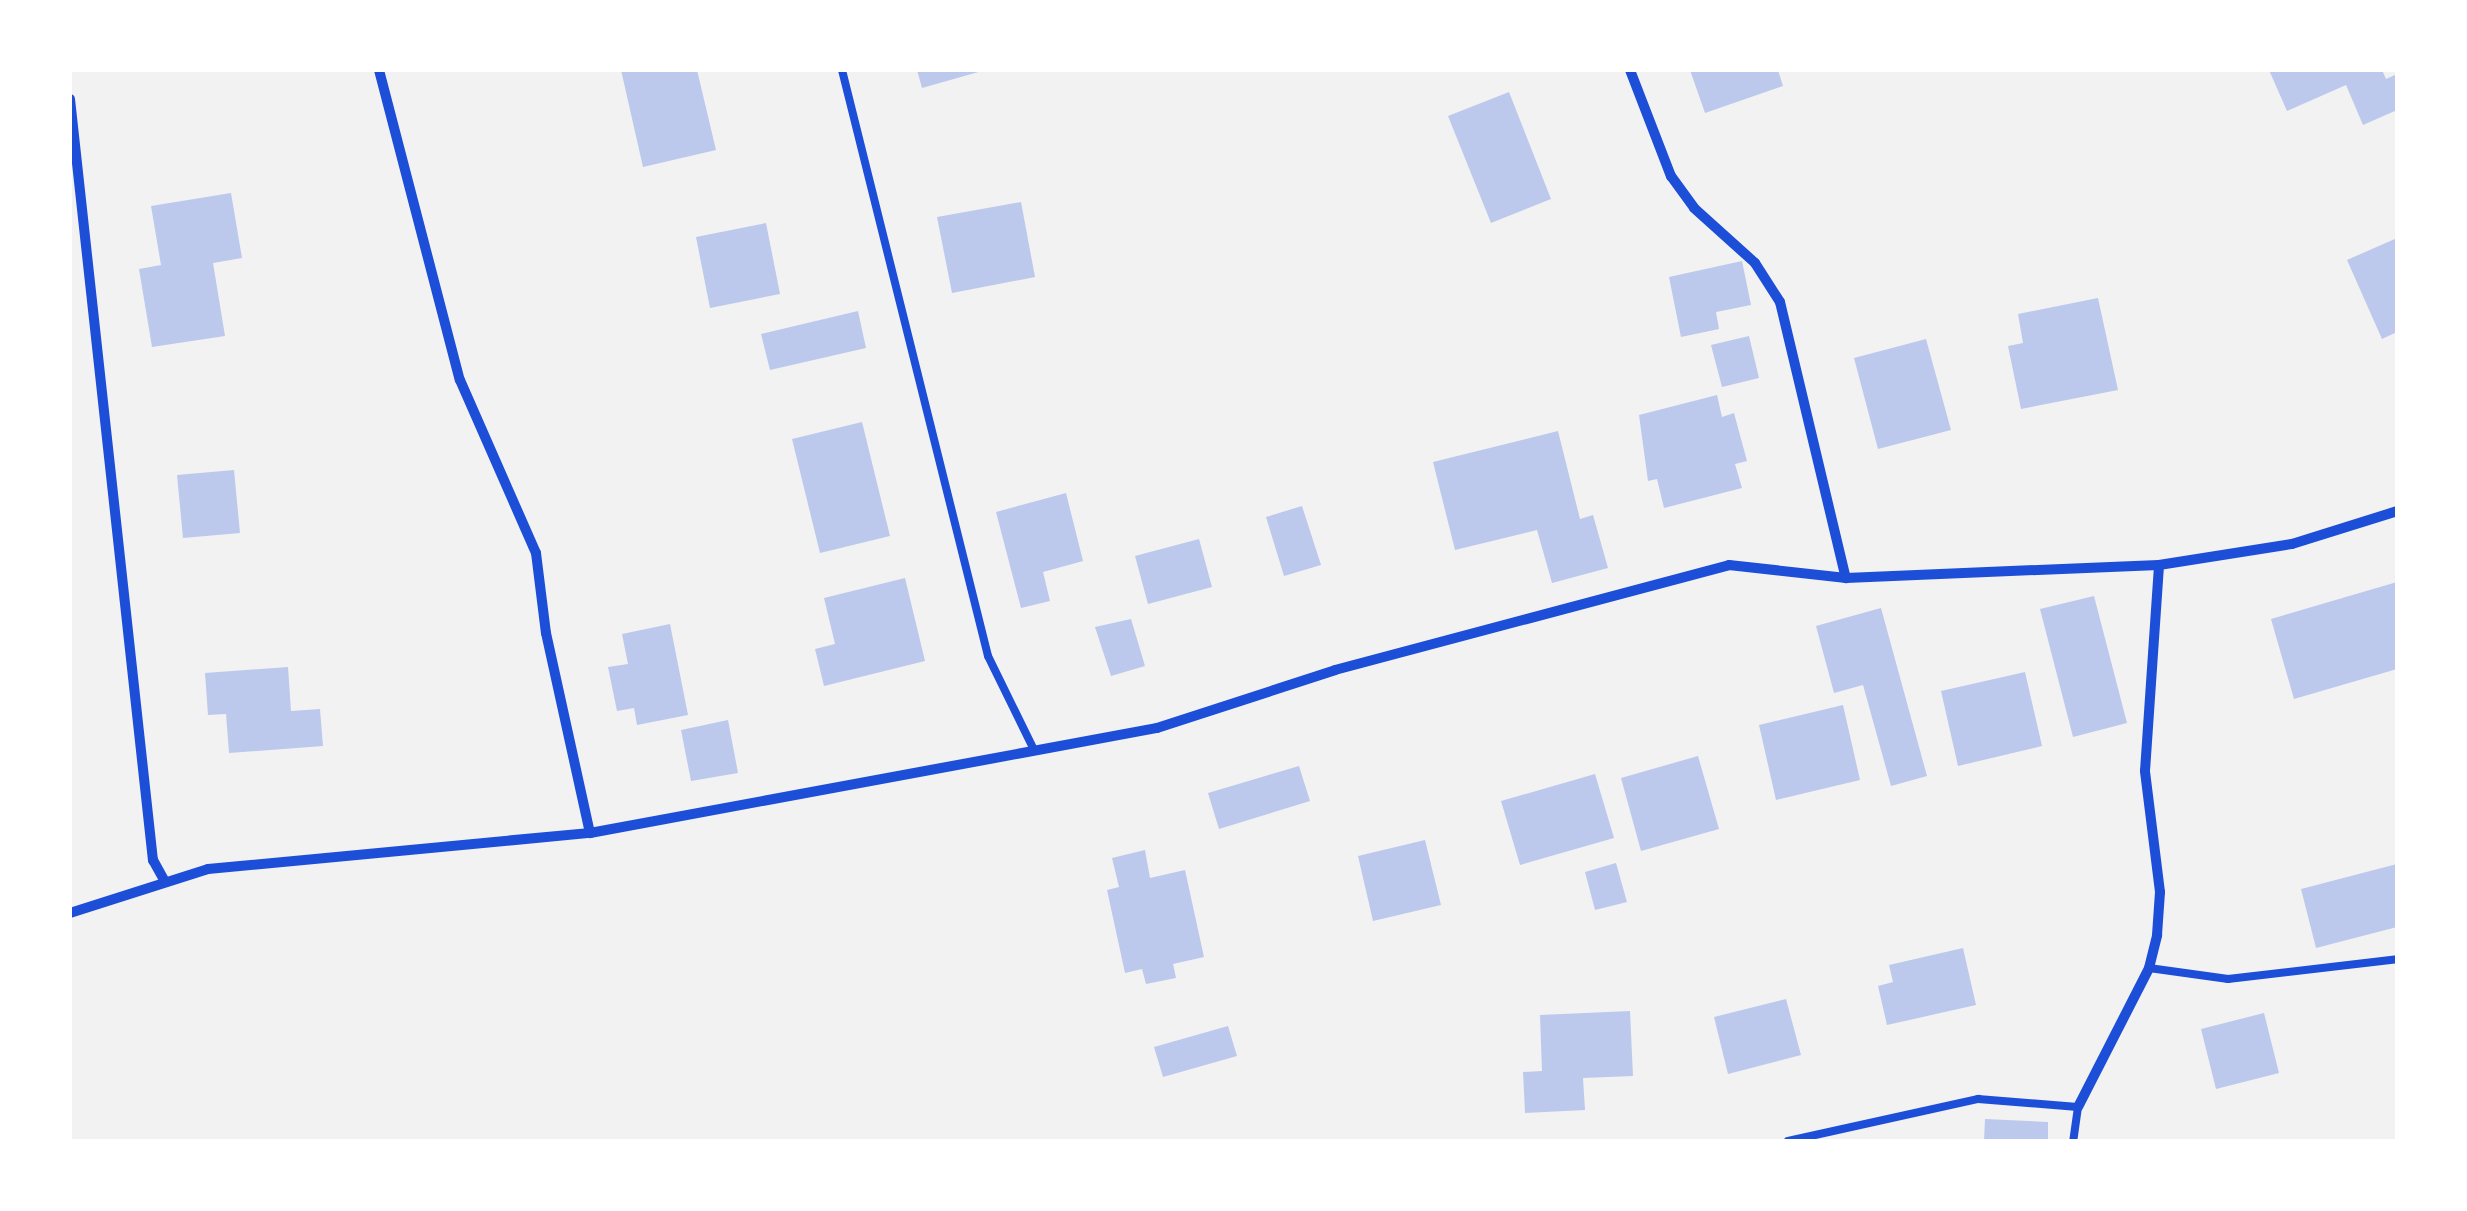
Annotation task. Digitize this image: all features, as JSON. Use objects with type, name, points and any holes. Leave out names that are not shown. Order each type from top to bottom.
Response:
[{"type":"street","points":[[380,70],[460,380],[536,553],[546,633],[590,833]]},
{"type":"street","points":[[1630,70],[1672,176],[1694,208],[1755,263],[1780,302],[1846,578]]},
{"type":"street","points":[[70,99],[153,860],[164,880]]},
{"type":"street","points":[[70,913],[208,869],[590,833],[1157,728],[1335,670],[1728,564],[1846,578],[2159,565],[2292,544],[2397,511]]},
{"type":"street","points":[[2078,1107],[2148,968],[2160,892],[2144,771],[2159,565]]},
{"type":"lane","points":[[842,70],[988,656],[1034,750]]},
{"type":"lane","points":[[2148,968],[2228,980],[2397,960]]},
{"type":"lane","points":[[1788,1141],[1978,1099],[2078,1107],[2073,1141]]},
{"type":"building","points":[[621,70],[697,70],[716,150],[643,167]]},
{"type":"building","points":[[917,70],[982,70],[982,71],[922,88]]},
{"type":"building","points":[[1690,70],[1778,70],[1783,86],[1705,113]]},
{"type":"building","points":[[2269,70],[2382,70],[2386,79],[2397,74],[2397,110],[2363,125],[2346,85],[2287,111]]},
{"type":"building","points":[[1509,92],[1551,199],[1491,223],[1448,116]]},
{"type":"building","points":[[231,193],[242,258],[213,263],[225,336],[152,347],[139,269],[161,265],[151,206]]},
{"type":"building","points":[[1021,202],[1035,277],[952,293],[937,217]]},
{"type":"building","points":[[766,223],[780,294],[710,308],[696,237]]},
{"type":"building","points":[[2397,238],[2397,332],[2382,339],[2347,260]]},
{"type":"building","points":[[1742,261],[1751,305],[1716,312],[1719,329],[1681,337],[1669,277]]},
{"type":"building","points":[[2098,298],[2118,390],[2021,409],[2008,346],[2023,343],[2018,314]]},
{"type":"building","points":[[858,311],[866,348],[770,370],[761,334]]},
{"type":"building","points":[[1749,336],[1759,378],[1722,387],[1711,345]]},
{"type":"building","points":[[1926,339],[1951,430],[1878,449],[1854,358]]},
{"type":"building","points":[[1717,395],[1722,417],[1734,413],[1747,461],[1735,464],[1742,488],[1664,508],[1657,479],[1648,481],[1639,415]]},
{"type":"building","points":[[862,422],[890,536],[820,553],[792,439]]},
{"type":"building","points":[[1558,431],[1580,519],[1593,515],[1608,568],[1552,583],[1537,530],[1455,550],[1433,462]]},
{"type":"building","points":[[234,470],[240,533],[183,538],[177,475]]},
{"type":"building","points":[[1066,493],[1083,561],[1043,572],[1050,601],[1021,608],[996,512]]},
{"type":"building","points":[[1302,506],[1321,565],[1284,576],[1266,517]]},
{"type":"building","points":[[1199,539],[1212,587],[1148,604],[1135,556]]},
{"type":"building","points":[[905,578],[925,661],[824,686],[815,649],[835,644],[824,598]]},
{"type":"building","points":[[2397,582],[2397,669],[2294,699],[2271,619]]},
{"type":"building","points":[[2094,596],[2127,723],[2073,737],[2040,609]]},
{"type":"building","points":[[1881,608],[1927,776],[1891,786],[1863,685],[1834,693],[1816,626]]},
{"type":"building","points":[[1131,619],[1145,666],[1111,676],[1095,627]]},
{"type":"building","points":[[670,624],[688,715],[637,725],[634,708],[617,711],[608,667],[628,664],[622,634]]},
{"type":"building","points":[[288,667],[291,711],[320,709],[323,746],[229,753],[226,714],[208,715],[205,673]]},
{"type":"building","points":[[2025,672],[2042,746],[1958,766],[1941,691]]},
{"type":"building","points":[[1843,705],[1860,780],[1776,800],[1759,725]]},
{"type":"building","points":[[728,720],[738,773],[691,781],[681,730]]},
{"type":"building","points":[[1698,756],[1719,829],[1641,851],[1621,778]]},
{"type":"building","points":[[1299,766],[1310,801],[1219,829],[1208,793]]},
{"type":"building","points":[[1595,774],[1614,838],[1520,865],[1501,801]]},
{"type":"building","points":[[1425,840],[1441,905],[1373,921],[1358,856]]},
{"type":"building","points":[[1145,850],[1150,878],[1185,870],[1204,957],[1173,964],[1176,978],[1146,984],[1142,969],[1125,973],[1107,890],[1119,887],[1112,858]]},
{"type":"building","points":[[1616,863],[1627,902],[1595,910],[1585,872]]},
{"type":"building","points":[[2397,864],[2397,927],[2316,948],[2301,889]]},
{"type":"building","points":[[1963,948],[1976,1005],[1887,1025],[1878,986],[1893,982],[1889,965]]},
{"type":"building","points":[[1786,999],[1801,1055],[1728,1074],[1714,1017]]},
{"type":"building","points":[[1630,1011],[1633,1076],[1583,1078],[1585,1110],[1525,1113],[1523,1072],[1542,1071],[1540,1015]]},
{"type":"building","points":[[2264,1013],[2279,1073],[2216,1089],[2201,1029]]},
{"type":"building","points":[[1228,1026],[1237,1056],[1163,1077],[1154,1047]]},
{"type":"building","points":[[1985,1119],[2048,1122],[2048,1141],[1984,1141]]}]
